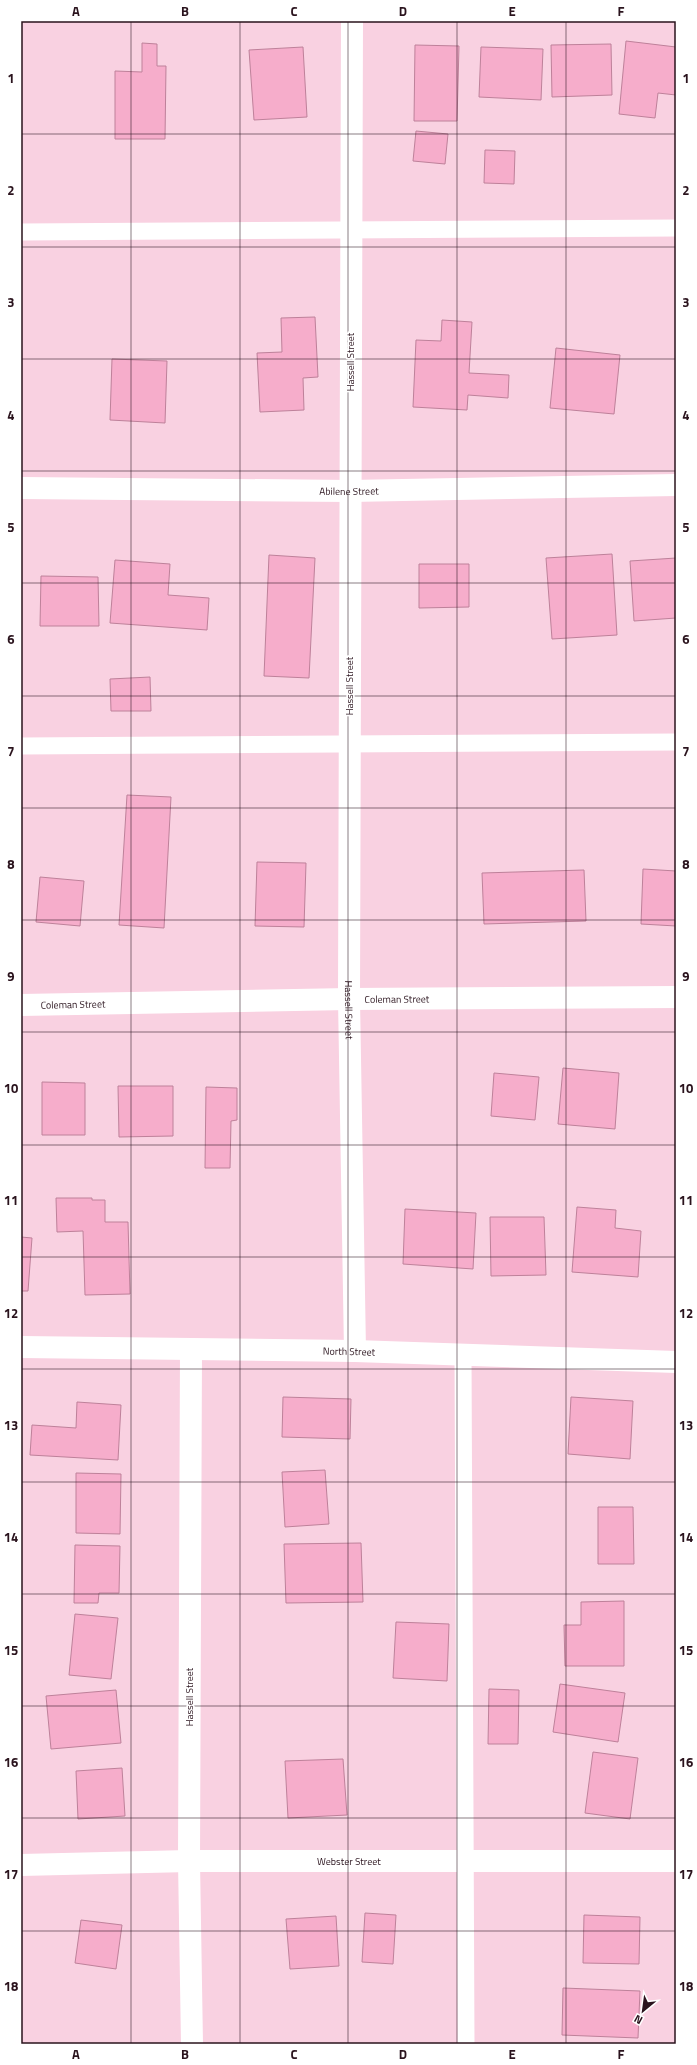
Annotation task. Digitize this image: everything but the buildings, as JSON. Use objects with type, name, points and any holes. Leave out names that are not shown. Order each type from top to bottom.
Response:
[{"type":"street","name":"Hassell Street","points":[[352,21],[349,999],[355,1351]]},
{"type":"street","name":"Abilene Street","points":[[21,488],[350,491],[676,485]]},
{"type":"street","name":"Coleman Street","points":[[21,1004],[349,999],[676,997]]},
{"type":"street","name":"North Street","points":[[21,1347],[355,1351],[676,1362]]},
{"type":"street","name":"Hassell Street","points":[[191,1349],[189,1861],[192,2044]]},
{"type":"street","name":"Webster Street","points":[[21,1866],[189,1861],[676,1861]]},
{"type":"lane","points":[[21,232],[676,228]]},
{"type":"lane","points":[[21,746],[676,742]]},
{"type":"lane","points":[[463,1355],[466,2044]]}]
